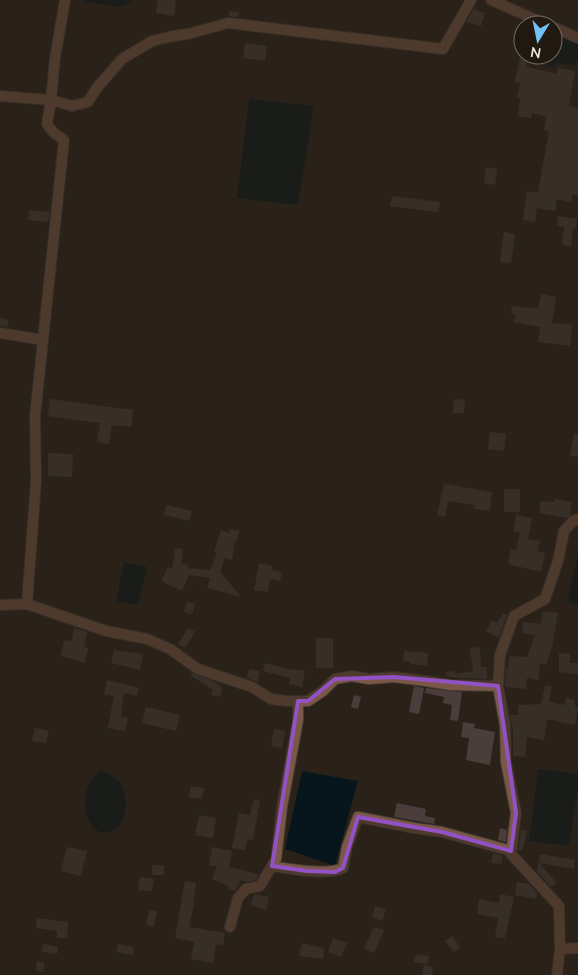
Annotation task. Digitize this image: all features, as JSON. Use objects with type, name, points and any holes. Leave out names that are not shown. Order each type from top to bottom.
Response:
[{"type":"street","points":[[27,604],[36,481],[36,416],[64,140],[52,132],[47,124],[47,120],[65,0]]},
{"type":"street","points":[[0,96],[51,100],[72,106],[88,102],[96,89],[122,59],[152,41],[228,23],[443,49],[471,0]]},
{"type":"street","points":[[491,0],[525,15]]},
{"type":"street","points":[[563,31],[578,38]]},
{"type":"street","points":[[0,333],[43,340]]},
{"type":"street","points":[[557,975],[560,949],[559,906],[511,854],[516,813],[506,762],[505,725],[498,686],[500,655],[514,616],[545,599],[558,561],[564,531],[573,521],[578,519]]},
{"type":"street","points":[[0,605],[27,604],[88,626],[147,639],[170,649],[198,669],[252,687],[271,699],[308,701],[335,679],[352,676],[369,679],[394,677],[451,685],[498,686]]},
{"type":"street","points":[[230,927],[238,898],[246,889],[260,886],[276,859],[282,807],[298,720],[298,701]]},
{"type":"street","points":[[272,866],[307,871],[335,872],[343,868],[346,847],[358,817],[442,832],[511,851]]},
{"type":"street","points":[[560,949],[578,948]]},
{"type":"highlighted area","points":[[394,677],[498,686],[516,813],[511,851],[442,832],[358,817],[343,868],[335,872],[307,871],[272,866],[298,701],[308,701],[335,679]]},
{"type":"shaded area","points":[[84,0],[132,0],[131,3],[119,7]]},
{"type":"shaded area","points":[[563,36],[578,41],[578,59],[575,65],[563,64]]},
{"type":"shaded area","points":[[546,65],[555,65],[553,68]]},
{"type":"shaded area","points":[[249,99],[314,106],[298,205],[237,198]]},
{"type":"shaded area","points":[[578,556],[578,605],[567,602]]},
{"type":"shaded area","points":[[124,562],[147,567],[138,605],[116,601]]},
{"type":"shaded area","points":[[538,769],[578,774],[569,846],[529,841]]},
{"type":"shaded area","points":[[101,771],[118,780],[124,790],[126,804],[122,822],[111,832],[104,833],[93,827],[86,814],[85,807],[88,787],[94,776]]},
{"type":"shaded area","points":[[302,771],[358,781],[335,866],[285,849]]},
{"type":"building","points":[[158,0],[176,0],[174,16],[156,13]]},
{"type":"building","points":[[474,9],[485,13],[481,26],[466,22]]},
{"type":"building","points":[[229,11],[239,12],[238,17],[229,16]]},
{"type":"building","points":[[245,43],[267,46],[265,61],[243,58]]},
{"type":"building","points":[[518,65],[526,65],[526,67],[557,74],[558,68],[575,71],[569,106],[578,108],[578,195],[572,195],[571,202],[557,199],[555,211],[537,208],[535,222],[523,220],[527,191],[538,193],[549,131],[544,130],[546,116],[532,113],[531,118],[518,116],[520,98],[517,97],[520,83],[515,82]]},
{"type":"building","points":[[486,167],[497,169],[495,185],[484,183]]},
{"type":"building","points":[[392,196],[440,202],[438,212],[390,206]]},
{"type":"building","points":[[29,210],[50,212],[48,222],[28,220]]},
{"type":"building","points":[[558,216],[577,219],[576,228],[573,228],[571,246],[562,245],[564,227],[557,226]]},
{"type":"building","points":[[504,232],[515,234],[511,263],[500,262]]},
{"type":"building","points":[[541,294],[556,297],[552,323],[572,325],[570,346],[538,342],[540,327],[514,322],[516,315],[511,314],[512,306],[538,309]]},
{"type":"building","points":[[0,318],[9,320],[7,327],[0,326]]},
{"type":"building","points":[[50,399],[133,410],[131,427],[112,425],[109,444],[97,442],[100,423],[48,416]]},
{"type":"building","points":[[454,399],[465,400],[464,413],[453,413]]},
{"type":"building","points":[[490,432],[506,434],[504,451],[488,449]]},
{"type":"building","points":[[574,434],[578,434],[578,457],[570,456]]},
{"type":"building","points":[[48,453],[73,454],[72,477],[48,476]]},
{"type":"building","points":[[444,484],[492,492],[490,511],[474,509],[475,505],[448,501],[445,517],[437,515]]},
{"type":"building","points":[[504,489],[520,489],[520,512],[504,512]]},
{"type":"building","points":[[554,499],[572,502],[570,515],[567,518],[539,513],[541,501],[554,502]]},
{"type":"building","points":[[166,505],[192,511],[190,521],[164,515]]},
{"type":"building","points":[[516,515],[532,518],[528,539],[540,541],[537,551],[545,553],[541,572],[508,564],[511,549],[516,550],[520,533],[513,531]]},
{"type":"building","points":[[230,529],[239,531],[237,541],[235,541],[232,560],[225,558],[220,572],[241,597],[207,588],[210,578],[189,575],[182,591],[161,581],[168,567],[172,569],[175,548],[183,549],[181,564],[188,565],[188,568],[210,570],[217,553],[214,552],[221,530],[229,533]]},
{"type":"building","points":[[259,563],[272,566],[272,570],[282,572],[280,581],[270,579],[268,592],[254,590]]},
{"type":"building","points":[[187,601],[195,604],[192,614],[184,612]]},
{"type":"building","points":[[543,611],[558,613],[552,647],[546,665],[540,663],[538,680],[527,678],[526,689],[505,687],[509,656],[527,657],[535,635],[522,633],[523,622],[541,624]]},
{"type":"building","points":[[503,613],[507,615],[499,638],[486,631],[492,620],[497,623]]},
{"type":"building","points":[[74,628],[87,632],[84,647],[88,648],[85,663],[61,656],[64,640],[72,641]]},
{"type":"building","points":[[188,628],[195,632],[185,648],[178,644]]},
{"type":"building","points":[[316,638],[333,638],[333,668],[316,668]]},
{"type":"building","points":[[480,647],[481,667],[487,667],[487,679],[447,677],[446,672],[455,671],[455,674],[473,671],[470,648]]},
{"type":"building","points":[[114,650],[143,654],[140,670],[111,663]]},
{"type":"building","points":[[404,651],[428,653],[427,666],[410,664],[411,662],[403,661]]},
{"type":"building","points":[[559,653],[570,654],[570,663],[578,663],[578,674],[559,672]]},
{"type":"building","points":[[265,663],[292,670],[305,671],[302,687],[289,684],[290,678],[263,671]]},
{"type":"building","points":[[249,669],[260,671],[258,682],[247,678]]},
{"type":"building","points":[[192,673],[213,681],[222,688],[220,697],[211,695],[213,690],[190,675]]},
{"type":"building","points":[[107,680],[139,688],[137,696],[124,693],[121,717],[128,718],[125,731],[108,728],[114,696],[104,694]]},
{"type":"building","points":[[545,685],[552,687],[549,702],[565,705],[566,698],[575,700],[575,706],[578,707],[575,725],[547,719],[544,740],[527,737],[525,757],[513,756],[513,730],[510,715],[518,715],[518,705],[541,704]]},
{"type":"building","points":[[414,686],[424,688],[419,714],[409,712]]},
{"type":"building","points":[[426,688],[462,692],[458,721],[450,720],[452,705],[443,703],[444,697],[425,693]]},
{"type":"building","points":[[354,695],[361,697],[358,709],[351,707]]},
{"type":"building","points":[[146,707],[180,715],[176,731],[142,723]]},
{"type":"building","points":[[463,722],[475,724],[474,728],[495,732],[490,765],[466,760],[469,738],[461,737]]},
{"type":"building","points":[[35,728],[49,731],[46,743],[32,741]]},
{"type":"building","points":[[274,729],[285,731],[282,748],[271,746]]},
{"type":"building","points":[[191,786],[204,788],[202,799],[188,797]]},
{"type":"building","points":[[254,799],[260,800],[253,840],[247,839],[245,850],[232,848],[239,813],[250,815]]},
{"type":"building","points":[[397,803],[426,809],[425,816],[435,818],[434,824],[394,817]]},
{"type":"building","points":[[199,815],[216,818],[213,838],[195,835]]},
{"type":"building","points":[[500,828],[507,830],[506,842],[498,840]]},
{"type":"building","points":[[521,830],[527,831],[522,851],[518,850]]},
{"type":"building","points":[[67,847],[87,851],[81,876],[61,871]]},
{"type":"building","points":[[212,847],[232,851],[229,867],[258,874],[256,880],[247,882],[241,880],[235,891],[228,888],[229,886],[212,879],[217,866],[209,865]]},
{"type":"building","points":[[493,853],[503,856],[501,864],[491,863]]},
{"type":"building","points":[[540,854],[575,860],[574,869],[539,863],[557,883],[551,887],[537,872]]},
{"type":"building","points":[[152,865],[164,865],[164,875],[152,875]]},
{"type":"building","points":[[140,877],[154,879],[152,891],[138,890]]},
{"type":"building","points":[[185,881],[196,883],[189,927],[225,933],[223,945],[216,944],[213,963],[191,959],[194,942],[175,938]]},
{"type":"building","points":[[517,882],[529,884],[537,893],[536,899],[515,895]]},
{"type":"building","points":[[254,894],[269,897],[266,910],[251,905]]},
{"type":"building","points":[[500,894],[514,897],[505,938],[495,937],[498,918],[477,914],[479,899],[499,903]]},
{"type":"building","points":[[375,906],[386,909],[382,921],[372,917]]},
{"type":"building","points":[[149,910],[157,911],[154,927],[146,925]]},
{"type":"building","points":[[37,918],[68,922],[67,938],[57,938],[57,931],[36,928]]},
{"type":"building","points":[[373,927],[384,930],[374,953],[364,949]]},
{"type":"building","points":[[452,936],[460,947],[454,952],[445,941]]},
{"type":"building","points":[[333,938],[347,943],[341,957],[328,952]]},
{"type":"building","points":[[302,943],[324,948],[323,959],[299,956]]},
{"type":"building","points":[[43,944],[58,947],[57,954],[42,952]]},
{"type":"building","points":[[118,944],[134,947],[133,955],[116,952]]},
{"type":"building","points":[[416,954],[429,956],[428,964],[414,962]]},
{"type":"building","points":[[37,961],[45,963],[43,972],[36,971]]},
{"type":"building","points":[[424,965],[433,967],[432,975],[422,975]]}]
